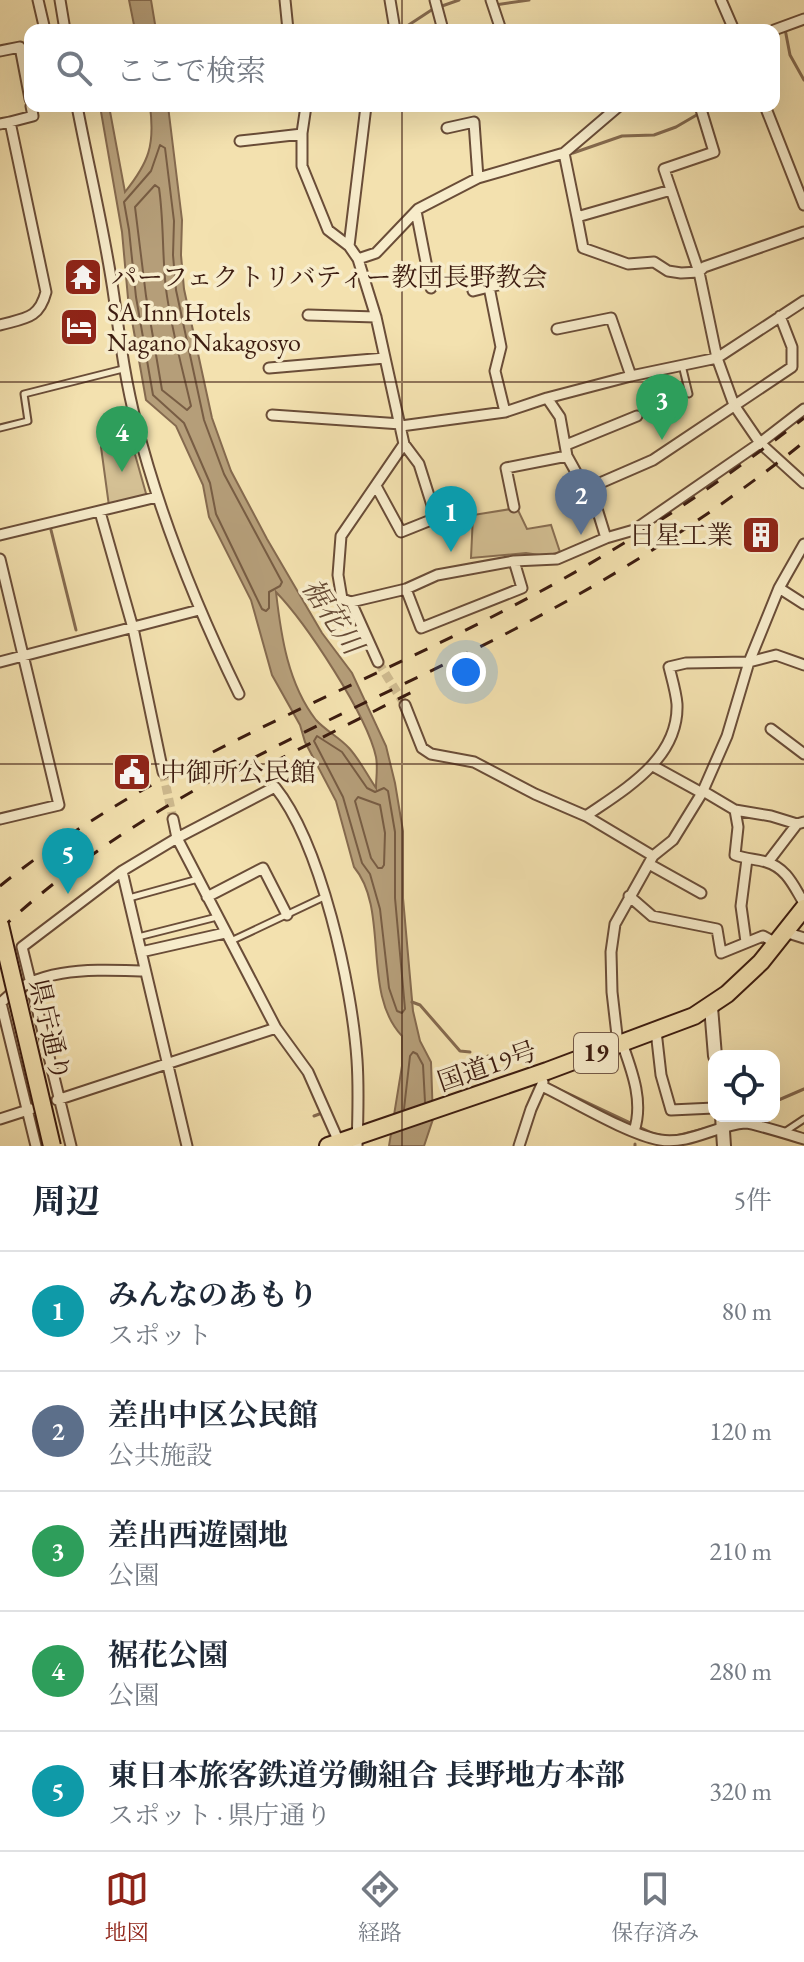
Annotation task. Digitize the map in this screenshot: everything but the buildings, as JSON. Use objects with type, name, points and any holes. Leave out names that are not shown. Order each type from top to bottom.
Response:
[{"type":"highway","name":"国道19号","points":[[334,1144],[360,1138],[479,1094],[544,1078],[694,1016],[711,1007],[761,962],[804,906]]},
{"type":"highway","name":"県庁通り","points":[[0,925],[52,1146]]},
{"type":"street","points":[[38,0],[44,24]]},
{"type":"street","points":[[60,0],[64,24]]},
{"type":"street","points":[[285,0],[287,24]]},
{"type":"street","points":[[390,0],[394,24]]},
{"type":"street","points":[[435,0],[441,24]]},
{"type":"street","points":[[491,0],[499,24]]},
{"type":"street","points":[[721,0],[731,24]]},
{"type":"street","points":[[780,28],[804,19]]},
{"type":"street","points":[[0,51],[20,47],[24,68]]},
{"type":"street","points":[[0,325],[42,309],[46,292],[5,123],[33,116],[32,112]]},
{"type":"street","points":[[78,112],[114,298],[123,369],[157,497],[199,610],[239,694]]},
{"type":"street","points":[[305,112],[302,166],[328,230],[349,246],[358,259],[376,317],[404,444],[419,464],[436,518],[401,532],[376,486]]},
{"type":"street","points":[[349,246],[365,112]]},
{"type":"street","points":[[358,259],[376,253],[416,211],[478,178],[564,153],[612,112]]},
{"type":"street","points":[[702,112],[714,152],[664,169],[699,272],[717,358],[734,405],[760,443],[804,483]]},
{"type":"street","points":[[767,112],[804,205]]},
{"type":"street","points":[[447,128],[474,122],[478,178]]},
{"type":"street","points":[[246,137],[302,134]]},
{"type":"street","points":[[564,153],[583,248],[628,264],[654,262],[668,271],[699,272],[704,267],[804,232]]},
{"type":"street","points":[[577,217],[671,190]]},
{"type":"street","points":[[416,211],[431,288]]},
{"type":"street","points":[[473,291],[507,283]]},
{"type":"street","points":[[489,287],[501,347],[495,371],[505,412]]},
{"type":"street","points":[[272,415],[401,425],[505,412],[631,376],[717,358],[804,301]]},
{"type":"street","points":[[308,315],[376,317]]},
{"type":"street","points":[[584,490],[653,460],[792,367],[792,347],[780,316]]},
{"type":"street","points":[[557,329],[611,318],[631,376]]},
{"type":"street","points":[[269,368],[385,358]]},
{"type":"street","points":[[547,398],[560,417],[567,456],[598,512],[606,538]]},
{"type":"street","points":[[404,444],[341,536],[338,575],[342,599],[351,602],[406,589],[437,575],[514,561],[557,559],[634,530],[804,409]]},
{"type":"street","points":[[566,445],[637,416]]},
{"type":"street","points":[[514,507],[506,468],[567,456]]},
{"type":"street","points":[[0,535],[157,497]]},
{"type":"street","points":[[100,512],[133,628],[163,772]]},
{"type":"street","points":[[635,1128],[637,1092],[620,1044],[611,952],[615,924],[651,860],[673,840],[702,792],[727,736],[749,662],[779,588],[804,544]]},
{"type":"street","points":[[0,559],[59,805],[0,819]]},
{"type":"street","points":[[406,589],[421,628],[522,588],[514,561]]},
{"type":"street","points":[[779,588],[804,604]]},
{"type":"street","points":[[351,602],[378,662]]},
{"type":"street","points":[[0,662],[199,610]]},
{"type":"street","points":[[586,816],[631,786],[653,766],[676,721],[677,702],[669,667],[686,663],[749,662],[776,655],[804,665]]},
{"type":"street","points":[[405,705],[422,748],[431,754],[474,762],[586,816],[701,893]]},
{"type":"street","points":[[771,729],[804,754]]},
{"type":"street","points":[[653,766],[735,810],[801,823],[768,862]]},
{"type":"street","points":[[71,1146],[22,947],[122,871],[177,838],[275,787],[288,803],[304,839],[324,897],[345,978],[357,1059],[360,1138]]},
{"type":"street","points":[[735,810],[738,827],[735,855],[768,862],[790,877],[804,906]]},
{"type":"street","points":[[173,819],[177,838],[227,938],[276,1028],[308,1072],[334,1144]]},
{"type":"street","points":[[746,942],[741,906],[747,859]]},
{"type":"street","points":[[207,897],[263,868],[287,915]]},
{"type":"street","points":[[122,871],[187,1146]]},
{"type":"street","points":[[629,896],[652,916],[717,929],[721,953],[763,936],[804,938]]},
{"type":"street","points":[[141,952],[227,938]]},
{"type":"street","points":[[36,1146],[0,1004],[30,982],[88,970],[145,971]]},
{"type":"street","points":[[711,1007],[715,1050]]},
{"type":"street","points":[[58,1100],[276,1028]]},
{"type":"street","points":[[656,1031],[661,1075],[671,1110],[708,1108]]},
{"type":"street","points":[[519,1146],[544,1078],[658,1140],[670,1141],[722,1123],[746,1123],[804,1139]]},
{"type":"street","points":[[0,1119],[29,1110]]},
{"type":"street","points":[[722,1123],[724,1146]]},
{"type":"lane","points":[[682,365],[689,394]]},
{"type":"lane","points":[[0,428],[28,421],[24,394],[123,369]]},
{"type":"lane","points":[[129,898],[198,879]]},
{"type":"lane","points":[[227,938],[324,897]]},
{"type":"lane","points":[[138,937],[217,917]]},
{"type":"lane","points":[[782,1134],[804,1119]]},
{"type":"shaded area","points":[[125,419],[147,497],[109,506],[101,447],[105,424]]},
{"type":"shaded area","points":[[517,508],[527,529],[551,525],[560,552],[546,556],[526,553],[471,558],[473,515]]},
{"type":"water","points":[[129,0],[151,0],[155,24],[134,24]]},
{"type":"water","points":[[101,112],[110,112],[125,192],[145,162],[151,142],[150,112],[169,112],[182,220],[184,289],[212,418],[231,471],[267,539],[322,633],[352,673],[386,746],[403,831],[403,898],[413,1011],[420,1041],[431,1062],[433,1119],[424,1146],[389,1146],[402,1066],[402,1036],[382,998],[371,906],[365,885],[354,867],[336,801],[272,675],[251,600],[209,517],[203,485],[176,426],[146,400],[128,298],[122,232]],"holes":[[[276,592],[334,670],[370,739],[376,757],[376,788],[349,748],[316,720],[306,706],[292,675],[283,642]]]},
{"type":"waterway","points":[[442,6],[459,0]]},
{"type":"waterway","points":[[495,5],[529,0]]},
{"type":"waterway","points":[[410,24],[433,9]]},
{"type":"waterway","points":[[785,29],[790,55],[804,80]]},
{"type":"waterway","points":[[573,153],[622,136],[654,135],[700,113]]},
{"type":"waterway","points":[[51,530],[76,630]]},
{"type":"waterway","points":[[786,587],[790,576]]},
{"type":"waterway","points":[[774,611],[781,596]]},
{"type":"waterway","points":[[687,826],[695,812]]},
{"type":"waterway","points":[[412,1002],[420,1005],[460,1051],[470,1052]]},
{"type":"waterway","points":[[488,1056],[505,1064]]},
{"type":"waterway","points":[[550,1085],[664,1136]]},
{"type":"waterway","points":[[780,1099],[804,1089]]},
{"type":"waterway","points":[[314,1116],[322,1113]]},
{"type":"waterway","points":[[676,1136],[715,1126]]},
{"type":"tunnel","points":[[378,662],[405,705]]},
{"type":"tunnel","points":[[163,772],[173,819]]},
{"type":"railway","points":[[0,886],[58,843],[183,768],[509,608],[586,566],[697,496],[804,418]]},
{"type":"railway","points":[[0,930],[57,881],[181,798],[246,762],[591,588],[700,519],[804,442]]},
{"type":"railway","points":[[248,775],[412,692]]},
{"type":"place","name":"パーフェクトリバティー教団長野教会","points":[[83,277]]},
{"type":"place","name":"SA Inn Hotels Nagano Nakagosyo","points":[[79,327]]},
{"type":"place","name":"差出西遊園地","points":[[662,440]]},
{"type":"place","name":"裾花公園","points":[[122,472]]},
{"type":"place","name":"差出中区公民館","points":[[581,535]]},
{"type":"place","name":"日星工業","points":[[761,535]]},
{"type":"place","name":"みんなのあもり","points":[[451,552]]},
{"type":"place","name":"中御所公民館","points":[[132,772]]},
{"type":"place","name":"東日本旅客鉄道労働組合 長野地方本部","points":[[68,894]]},
{"type":"water label","name":"裾花川","points":[[333,616]]}]
